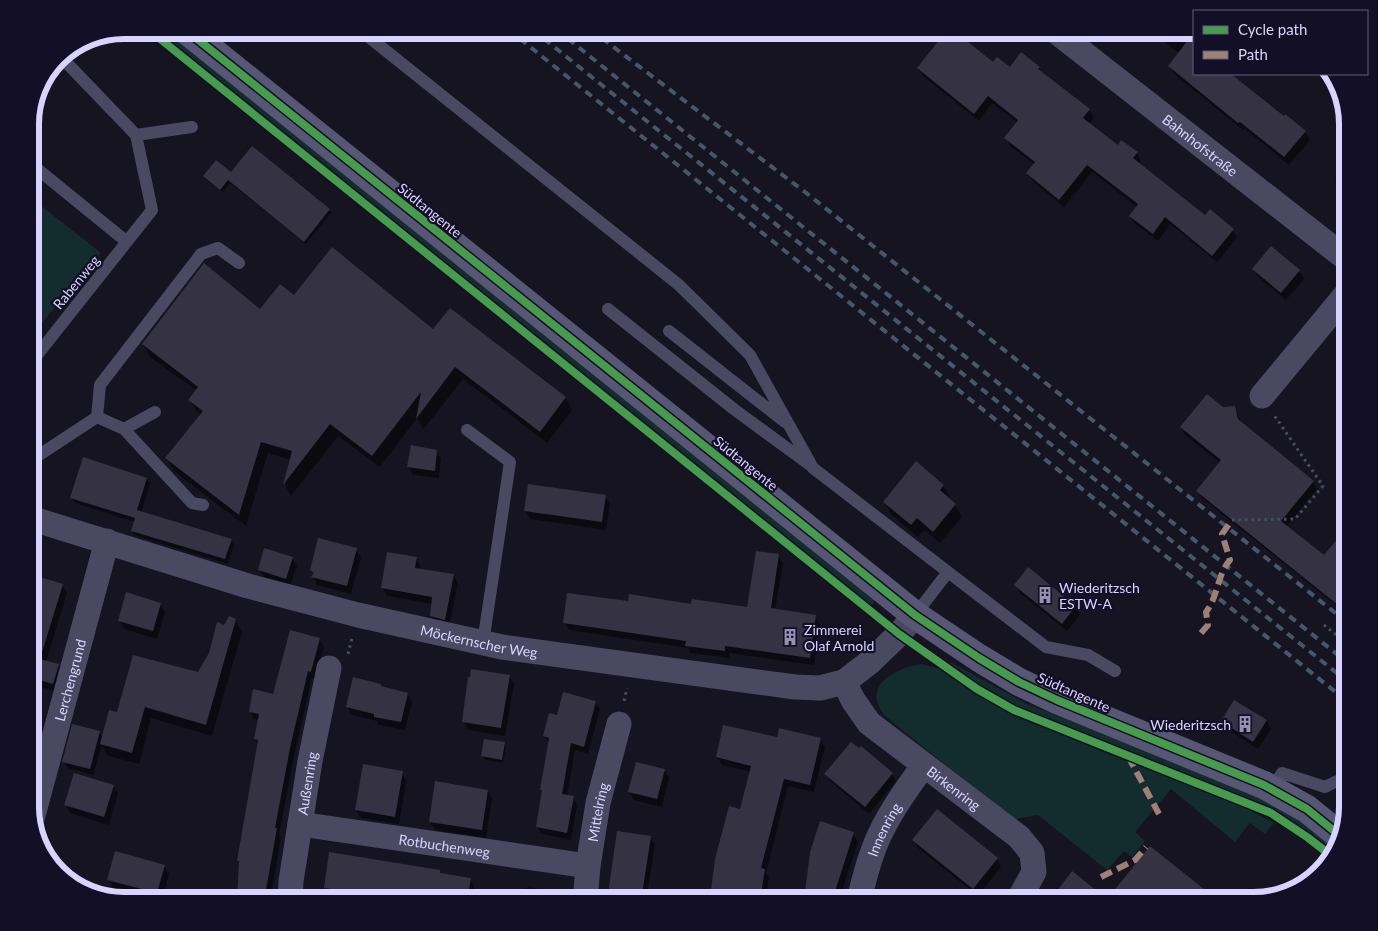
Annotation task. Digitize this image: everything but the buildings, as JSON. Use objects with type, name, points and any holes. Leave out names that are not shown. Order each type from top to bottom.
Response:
[{"type":"street","name":"Südtangente","points":[[197,39],[915,615],[1019,682],[1057,700],[1272,789],[1307,809],[1336,832]]},
{"type":"street","name":"Bahnhofstraße","points":[[1068,39],[1339,253]]},
{"type":"street","points":[[1262,396],[1339,303]]},
{"type":"street","name":"Möckernscher Weg","points":[[39,521],[248,586],[358,615],[483,643],[795,687],[820,688],[844,682],[899,634],[915,615]]},
{"type":"street","name":"Lerchengrund","points":[[39,793],[106,541]]},
{"type":"street","name":"Außenring","points":[[290,892],[312,752],[329,668]]},
{"type":"street","name":"Birkenring","points":[[844,682],[853,700],[869,723],[1019,837],[1032,854],[1034,872],[1023,892]]},
{"type":"street","name":"Mittelring","points":[[586,892],[598,803],[618,724]]},
{"type":"street","name":"Innenring","points":[[861,892],[867,868],[880,835],[900,798],[924,764]]},
{"type":"street","name":"Rotbuchenweg","points":[[300,824],[588,866]]},
{"type":"lane","points":[[371,39],[679,284],[750,355],[814,468]]},
{"type":"lane","points":[[66,62],[136,135],[192,127]]},
{"type":"lane","name":"Rabenweg","points":[[39,353],[152,210],[136,135]]},
{"type":"lane","points":[[39,170],[127,242]]},
{"type":"lane","points":[[97,417],[100,386],[201,254],[218,248],[239,263]]},
{"type":"lane","points":[[608,309],[735,410],[814,468],[1046,647],[1088,655],[1115,671]]},
{"type":"lane","points":[[669,331],[747,394],[790,425]]},
{"type":"lane","points":[[124,429],[155,412]]},
{"type":"lane","points":[[97,417],[124,429],[192,503],[203,505]]},
{"type":"lane","points":[[39,454],[97,417]]},
{"type":"lane","points":[[467,430],[510,462],[483,643]]},
{"type":"lane","points":[[915,615],[948,572]]},
{"type":"lane","points":[[1272,789],[1282,773],[1324,787],[1337,781]]},
{"type":"path","points":[[1232,520],[1295,519],[1323,486],[1262,396]]},
{"type":"path","points":[[329,668],[344,669],[358,615]]},
{"type":"path","points":[[1324,625],[1339,637]]},
{"type":"path","points":[[618,724],[633,664]]},
{"type":"green space","points":[[167,39],[177,39],[875,600],[871,607]]},
{"type":"green space","points":[[39,204],[101,253],[39,326]]},
{"type":"green space","points":[[936,657],[954,664],[1027,704],[1244,788],[1295,817],[1331,843],[1329,848],[1311,834],[1268,807],[1016,707],[977,686]]},
{"type":"green space","points":[[922,664],[942,670],[1013,714],[1230,800],[1274,823],[1265,834],[1250,823],[1235,842],[1171,789],[1135,832],[1145,841],[1132,857],[1124,851],[1107,870],[1038,815],[1016,819],[1007,815],[885,716],[878,705],[876,696],[879,687],[892,674]]},
{"type":"railway","points":[[520,39],[1339,695]]},
{"type":"railway","points":[[544,39],[1339,675]]},
{"type":"railway","points":[[568,39],[1339,656]]},
{"type":"railway","points":[[603,39],[805,192],[1339,616]]},
{"type":"marked path","points":[[1201,633],[1208,625],[1206,612],[1213,600],[1222,572],[1230,560],[1222,534],[1232,520]]},
{"type":"marked path","points":[[1128,756],[1159,814]]},
{"type":"marked path","points":[[1101,877],[1135,860],[1146,847]]},
{"type":"cycle path","points":[[160,39],[899,634],[977,689],[1014,710],[1271,813],[1326,852]]},
{"type":"cycle path","points":[[197,39],[915,615],[1019,682],[1057,700],[1264,785],[1307,809],[1335,832]]},
{"type":"place","name":"Wiederitzsch ESTW-A","points":[[1045,595]]},
{"type":"place","name":"Zimmerei Olaf Arnold","points":[[790,637]]},
{"type":"place","name":"Wiederitzsch","points":[[1245,724]]}]
